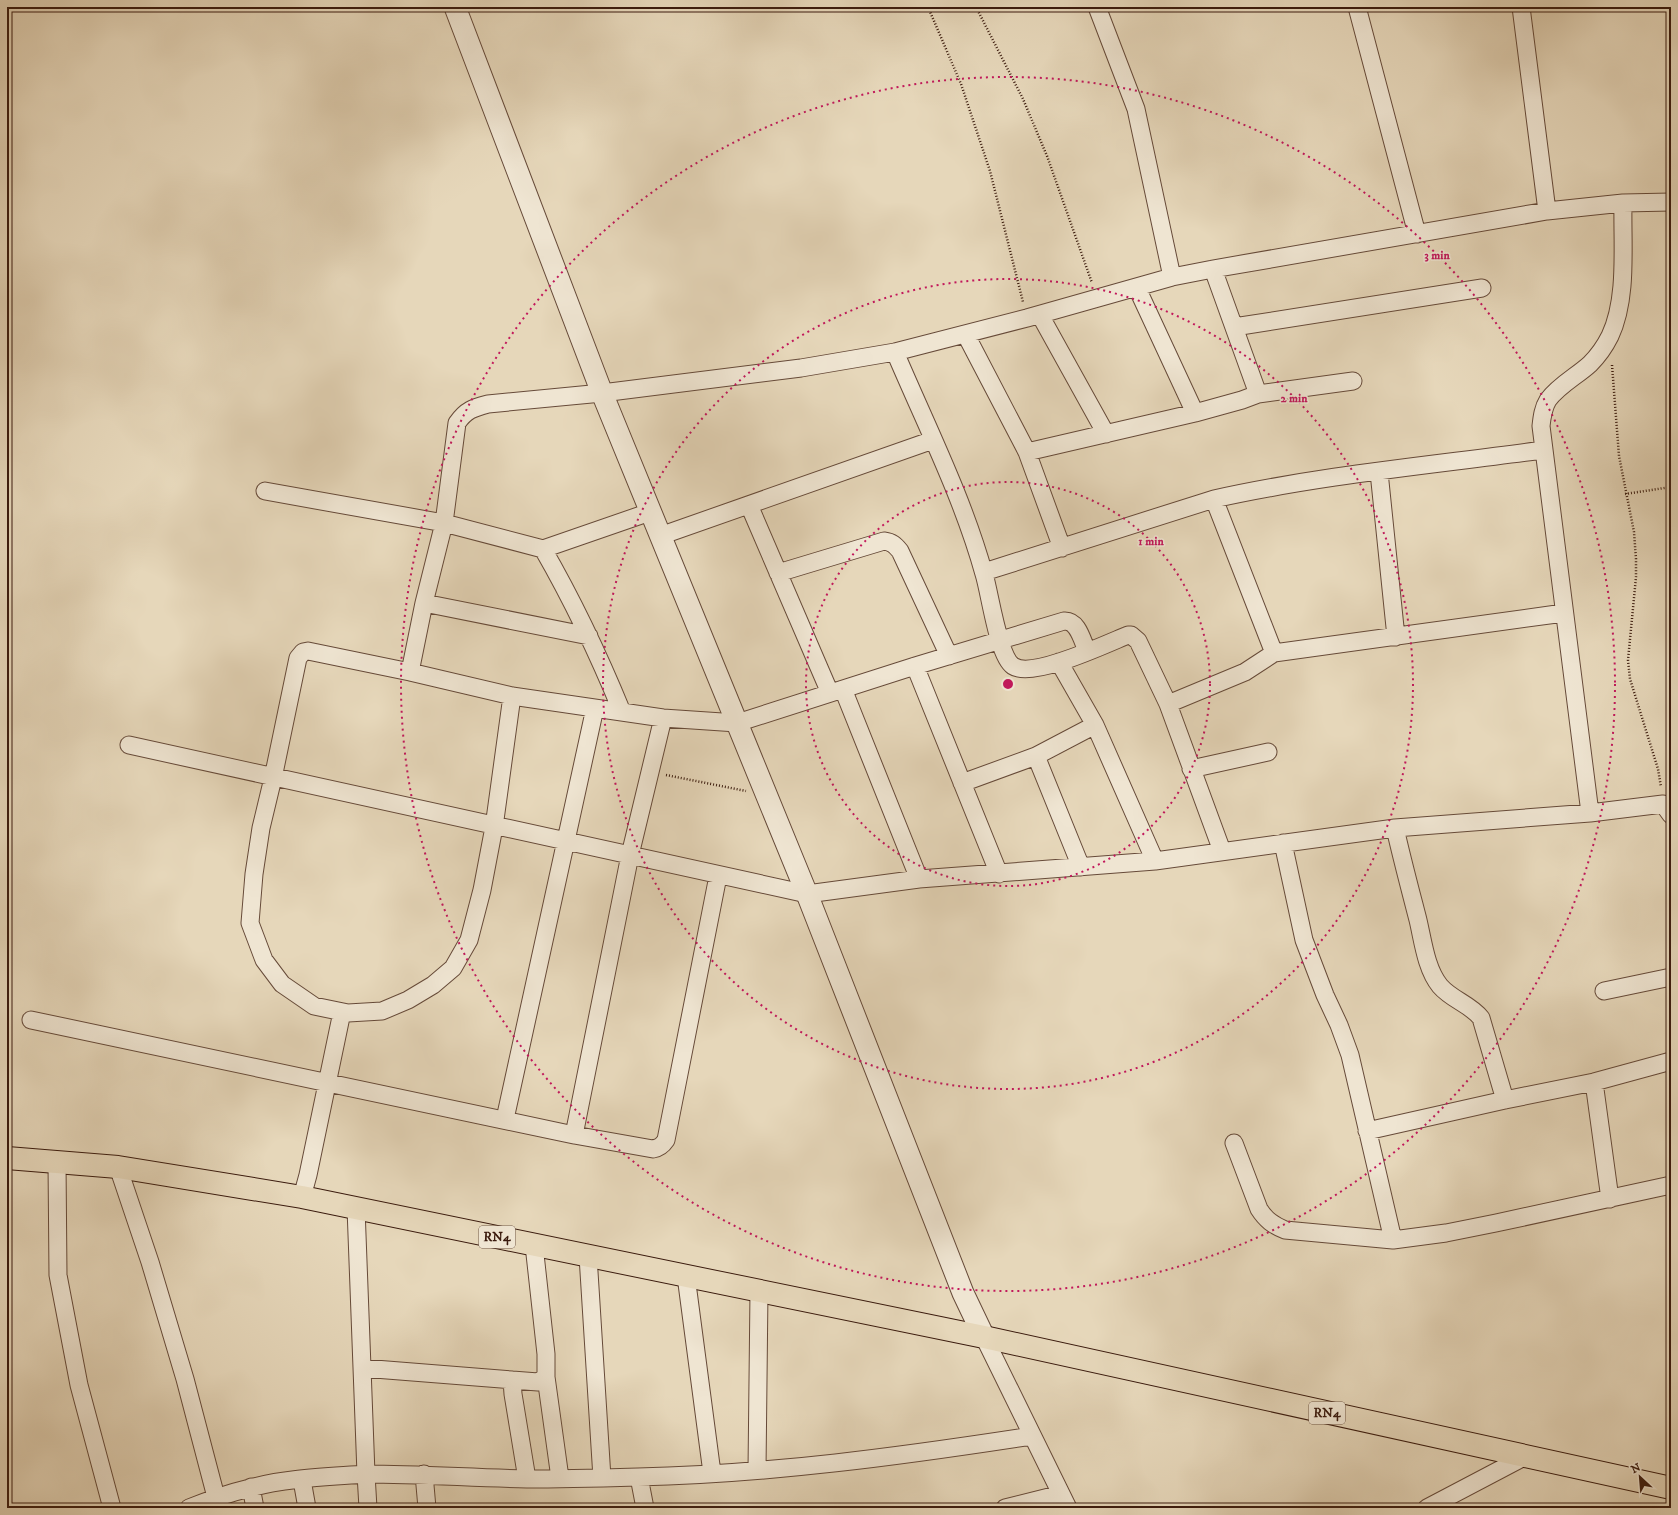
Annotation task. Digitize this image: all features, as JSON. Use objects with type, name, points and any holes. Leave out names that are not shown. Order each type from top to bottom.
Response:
[{"type":"main road","name":"RN4","points":[[7,1158],[118,1167],[302,1197],[984,1337],[1671,1488]]},
{"type":"street","points":[[455,7],[602,393],[807,894],[963,1293],[1064,1501],[1005,1508]]},
{"type":"street","points":[[1098,7],[1136,109],[1172,277]]},
{"type":"street","points":[[1357,7],[1417,234]]},
{"type":"street","points":[[1521,7],[1547,211]]},
{"type":"street","points":[[410,672],[424,603],[444,523],[457,423],[463,414],[474,408],[488,404],[602,393],[801,368],[895,352],[1034,317],[1172,277],[1213,269],[1547,211],[1623,203],[1671,202]]},
{"type":"street","points":[[1590,813],[1541,426],[1543,411],[1548,400],[1560,388],[1590,364],[1610,337],[1622,292],[1623,203]]},
{"type":"street","points":[[1213,269],[1258,394]]},
{"type":"street","points":[[1137,288],[1195,413]]},
{"type":"street","points":[[1234,327],[1482,288]]},
{"type":"street","points":[[1034,317],[1106,434]]},
{"type":"street","points":[[966,335],[1027,452],[1062,548]]},
{"type":"street","points":[[895,352],[971,531],[984,572],[999,641],[1008,661],[1013,666],[1020,669],[1031,669],[1059,662],[1131,635],[1138,641],[1168,704],[1222,851]]},
{"type":"street","points":[[1027,452],[1227,405],[1258,394],[1353,381]]},
{"type":"street","points":[[660,536],[933,440]]},
{"type":"street","points":[[984,572],[1214,499],[1257,490],[1543,450]]},
{"type":"street","points":[[1379,472],[1396,637]]},
{"type":"street","points":[[265,491],[444,523],[543,549],[650,512]]},
{"type":"street","points":[[1214,499],[1274,653]]},
{"type":"street","points":[[749,505],[778,573],[837,691],[919,880]]},
{"type":"street","points":[[778,573],[884,541],[890,542],[900,551],[949,656]]},
{"type":"street","points":[[543,549],[566,589],[589,636],[622,712]]},
{"type":"street","points":[[424,603],[589,636]]},
{"type":"street","points":[[1168,704],[1245,672],[1274,653],[1564,613]]},
{"type":"street","points":[[512,696],[494,827],[482,890],[470,940],[453,968],[433,985],[408,1000],[382,1011],[348,1013],[314,1006],[282,984],[264,960],[250,924],[254,874],[261,828],[298,658],[304,652],[308,651],[410,672],[512,696],[663,718],[737,723],[915,666],[1069,621],[1075,625],[1086,651]]},
{"type":"street","points":[[1059,662],[1095,725],[1155,861]]},
{"type":"street","points":[[915,666],[999,874]]},
{"type":"street","points":[[505,1119],[564,841],[595,708]]},
{"type":"street","points":[[574,1135],[630,855],[663,718]]},
{"type":"street","points":[[962,783],[1036,756],[1095,725]]},
{"type":"street","points":[[129,746],[494,827],[630,855],[718,876],[807,894],[919,880],[1155,861],[1395,828],[1590,813],[1667,809]]},
{"type":"street","points":[[1192,769],[1268,752]]},
{"type":"street","points":[[1036,756],[1081,867]]},
{"type":"street","points":[[1395,828],[1426,954],[1434,976],[1441,986],[1452,996],[1472,1008],[1480,1018],[1505,1100]]},
{"type":"street","points":[[1283,843],[1304,940],[1350,1055],[1393,1240]]},
{"type":"street","points":[[31,1020],[505,1119],[574,1135],[653,1149],[663,1145],[666,1140],[718,876]]},
{"type":"street","points":[[1604,991],[1671,977]]},
{"type":"street","points":[[302,1197],[308,1175],[342,1012]]},
{"type":"street","points":[[1367,1131],[1594,1082],[1671,1061]]},
{"type":"street","points":[[1594,1082],[1610,1199]]},
{"type":"street","points":[[1234,1143],[1259,1209],[1274,1226],[1285,1230],[1393,1240],[1460,1230],[1671,1185]]},
{"type":"street","points":[[57,1162],[58,1274],[79,1385],[112,1508]]},
{"type":"street","points":[[118,1167],[150,1262],[186,1379],[216,1497]]},
{"type":"street","points":[[356,1208],[368,1508]]},
{"type":"street","points":[[534,1245],[546,1354],[546,1377],[560,1478]]},
{"type":"street","points":[[588,1256],[602,1478]]},
{"type":"street","points":[[686,1276],[712,1474]]},
{"type":"street","points":[[757,1470],[759,1291]]},
{"type":"street","points":[[362,1368],[538,1382],[546,1377]]},
{"type":"street","points":[[512,1380],[527,1479]]},
{"type":"street","points":[[193,1507],[216,1497],[251,1487],[302,1480],[366,1474],[424,1474],[527,1479],[712,1474],[912,1454],[1032,1436]]},
{"type":"street","points":[[1427,1508],[1526,1456]]},
{"type":"street","points":[[424,1474],[426,1508]]},
{"type":"street","points":[[639,1477],[645,1508]]},
{"type":"street","points":[[302,1480],[307,1508]]},
{"type":"street","points":[[251,1487],[254,1508]]},
{"type":"path","points":[[928,7],[961,84],[990,171],[1034,317]]},
{"type":"path","points":[[976,7],[1023,99],[1047,156],[1097,299]]},
{"type":"path","points":[[1610,337],[1619,456],[1625,494],[1634,532],[1636,559],[1635,590],[1629,639],[1628,660],[1630,679],[1658,769],[1667,809]]},
{"type":"path","points":[[1625,494],[1671,487]]},
{"type":"path","points":[[650,772],[766,795]]}]
